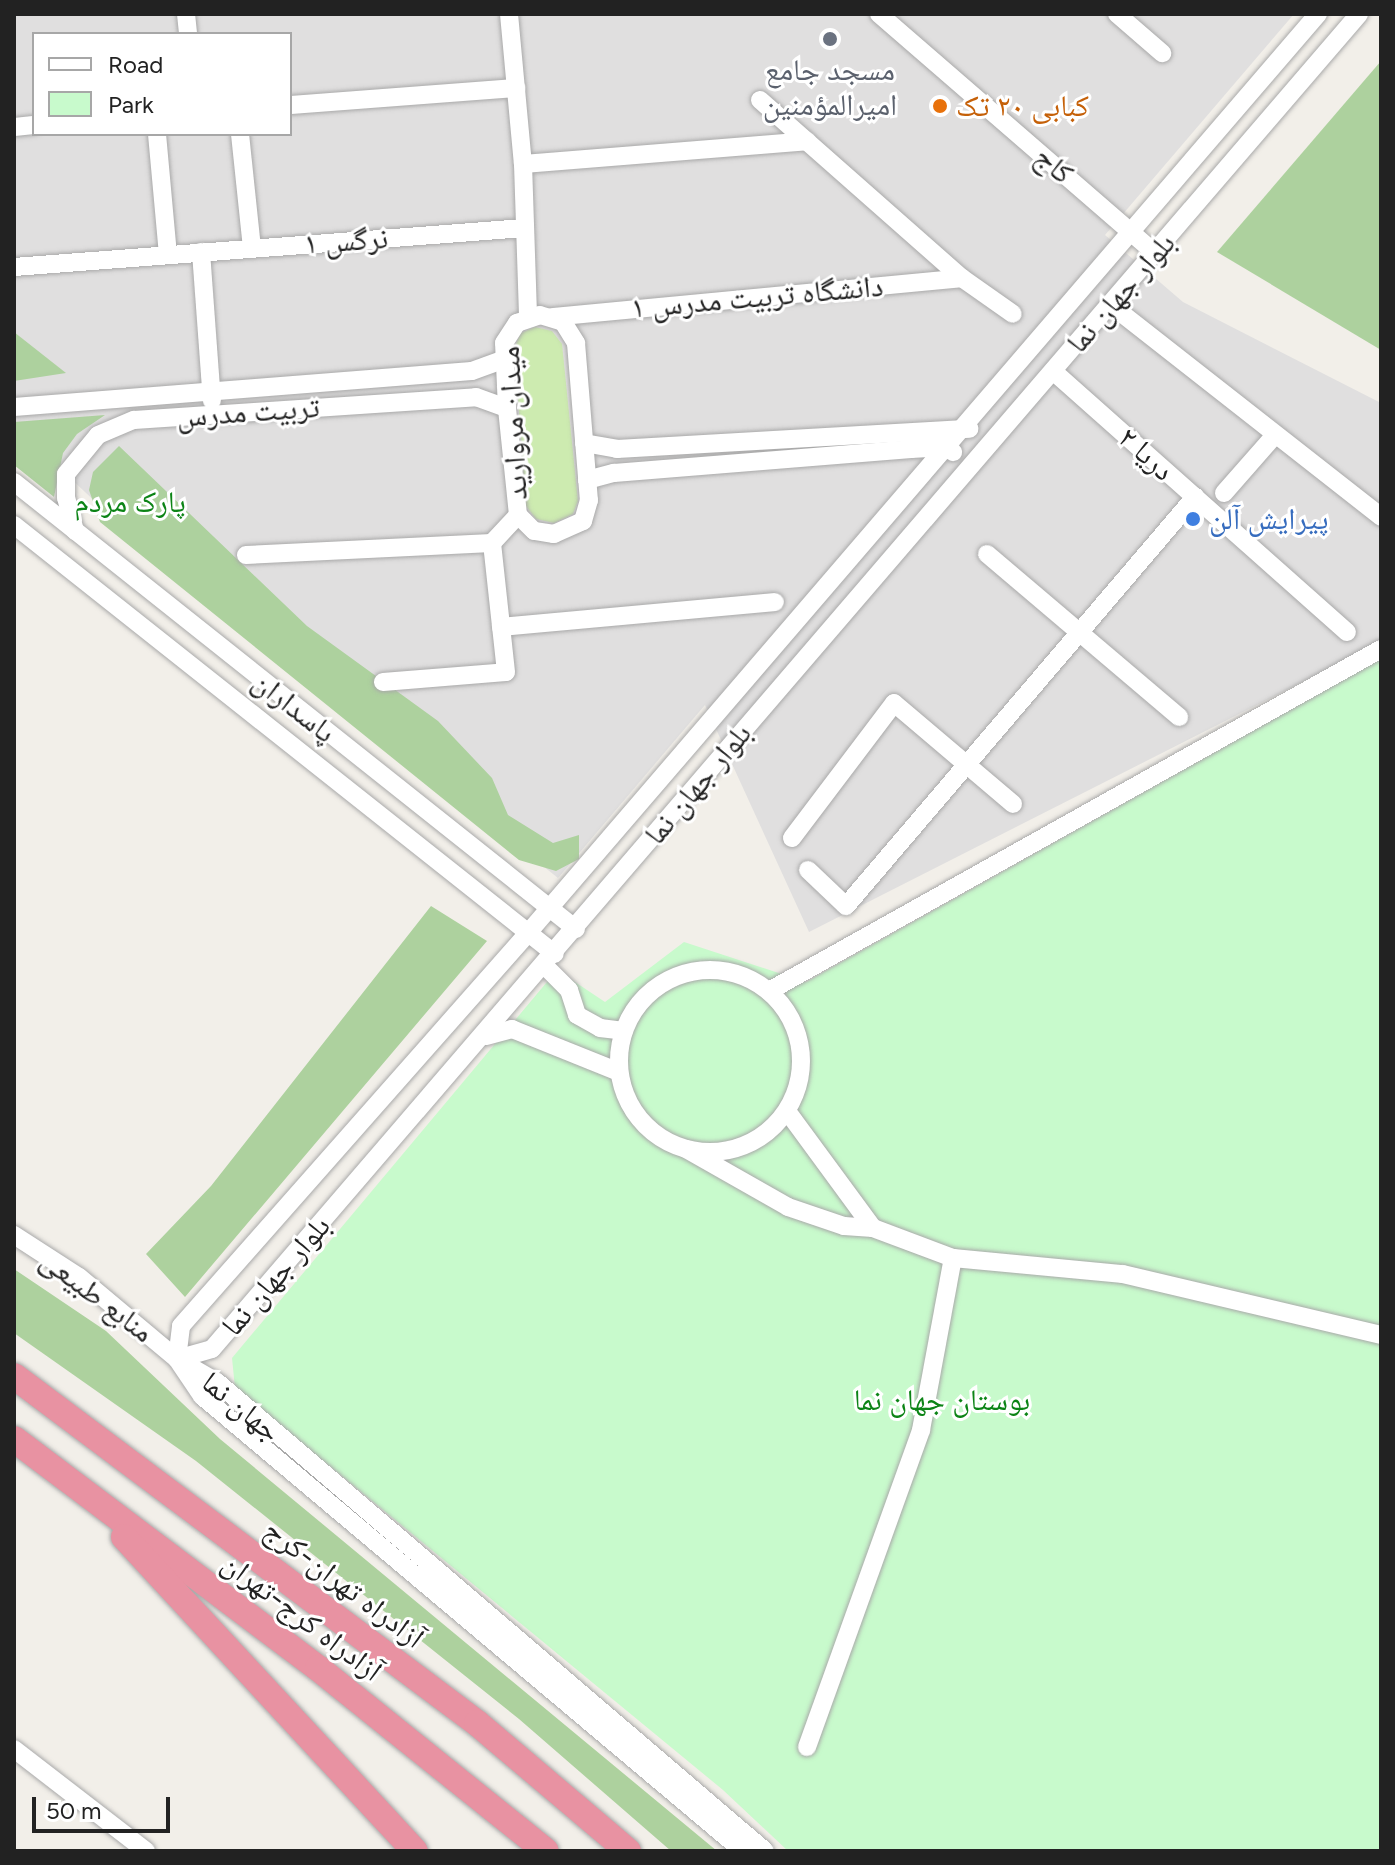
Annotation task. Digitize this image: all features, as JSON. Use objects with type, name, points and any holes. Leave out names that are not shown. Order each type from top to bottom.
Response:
[{"type":"highway","name":"آزادراه تهران-کرج","points":[[14,1376],[477,1723],[628,1851]]},
{"type":"highway","name":"آزادراه کرج-تهران","points":[[14,1439],[318,1668],[546,1851]]},
{"type":"highway","points":[[81,1491],[415,1851]]},
{"type":"street","points":[[509,14],[523,164],[528,317]]},
{"type":"street","name":"کاج","points":[[879,14],[1155,253]]},
{"type":"street","points":[[1117,14],[1162,53]]},
{"type":"street","name":"بلوار جهان نما","points":[[1318,14],[1133,233],[528,933],[181,1326],[177,1359],[212,1349],[486,1036],[968,463],[1111,305],[1359,14]]},
{"type":"street","points":[[292,105],[516,88]]},
{"type":"street","points":[[760,100],[962,278],[1013,314]]},
{"type":"street","points":[[157,136],[168,254]]},
{"type":"street","points":[[240,136],[252,248]]},
{"type":"street","points":[[523,164],[807,141]]},
{"type":"street","name":"نرگس ۱","points":[[14,267],[524,228]]},
{"type":"street","points":[[201,252],[213,415]]},
{"type":"street","name":"۱ دانشگاه تربیت مدرس","points":[[552,317],[962,278]]},
{"type":"street","points":[[1111,305],[1381,517]]},
{"type":"street","name":"میدان مروارید","points":[[528,317],[552,317],[571,332],[576,343],[588,511],[575,528],[544,533],[523,525],[518,515],[505,359],[509,332],[528,317]]},
{"type":"street","name":"تربیت مدرس","points":[[14,407],[472,371],[505,359]]},
{"type":"street","name":"دریا ۲","points":[[1053,371],[1347,632]]},
{"type":"street","name":"تربیت مدرس","points":[[75,531],[66,498],[66,474],[98,435],[134,420],[476,397],[507,408]]},
{"type":"street","points":[[584,443],[617,449],[965,426],[988,442]]},
{"type":"street","points":[[1224,493],[1275,435]]},
{"type":"street","points":[[587,480],[614,473],[947,447],[968,463]]},
{"type":"street","name":"پاسداران","points":[[14,482],[576,929]]},
{"type":"street","points":[[808,870],[846,906],[1195,497]]},
{"type":"street","points":[[246,555],[492,543],[518,515]]},
{"type":"street","name":"پاسداران","points":[[14,525],[528,933],[569,990],[577,1015],[600,1028],[624,1031]]},
{"type":"street","points":[[383,682],[506,672],[492,543]]},
{"type":"street","points":[[987,554],[1179,717]]},
{"type":"street","points":[[501,627],[775,602]]},
{"type":"street","points":[[168,648],[191,625]]},
{"type":"street","points":[[769,991],[1381,649]]},
{"type":"street","points":[[792,838],[894,703],[1013,804]]},
{"type":"street","points":[[686,1149],[715,1152],[743,1146],[767,1132],[787,1111],[798,1087],[798,1035],[769,991],[724,971],[674,977],[653,990],[624,1031],[619,1072],[626,1098],[641,1121],[686,1149],[788,1207],[844,1226],[873,1228],[953,1258],[1123,1274],[1381,1335]]},
{"type":"street","points":[[486,1036],[512,1029],[619,1072]]},
{"type":"street","points":[[787,1111],[873,1228]]},
{"type":"street","name":"منابع طبیعی","points":[[14,1235],[79,1277],[177,1359]]},
{"type":"street","points":[[807,1747],[921,1430],[953,1258]]},
{"type":"street","name":"جهان نما","points":[[177,1359],[202,1396],[743,1851]]},
{"type":"street","name":"جهان نما","points":[[177,1359],[217,1382],[765,1851]]},
{"type":"street","points":[[14,1749],[146,1851]]},
{"type":"shaded area","points":[[14,14],[1294,14],[1105,235],[1183,302],[1381,403],[1381,642],[809,932],[705,705],[558,878],[142,546],[66,474],[14,449]]},
{"type":"green space","points":[[1381,61],[1381,350],[1217,252]]},
{"type":"green space","points":[[535,327],[552,331],[562,344],[578,501],[573,514],[554,523],[536,519],[526,506],[514,348],[521,333]]},
{"type":"green space","points":[[14,332],[66,373],[14,381]]},
{"type":"green space","points":[[105,415],[77,434],[63,453],[54,497],[14,465],[14,422]]},
{"type":"green space","name":"پارک مردم","points":[[119,446],[307,626],[438,721],[492,778],[508,815],[553,843],[579,835],[579,859],[556,871],[519,860],[100,522],[89,490],[93,472]]},
{"type":"green space","name":"بوستان جهان نما","points":[[1381,659],[1381,1851],[788,1851],[723,1790],[235,1388],[232,1358],[557,970],[605,1002],[684,942],[806,982]]},
{"type":"green space","points":[[431,906],[487,941],[185,1297],[146,1254],[211,1186]]},
{"type":"green space","points":[[14,1269],[106,1331],[220,1439],[717,1851],[671,1851],[519,1719],[196,1461],[14,1333]]},
{"type":"place","name":"مسجد جامع امیرالمؤمنین","points":[[830,39]]},
{"type":"place","name":"کبابی ۲۰ تک","points":[[940,106]]},
{"type":"place","name":"پیرایش آلن","points":[[1193,519]]}]
